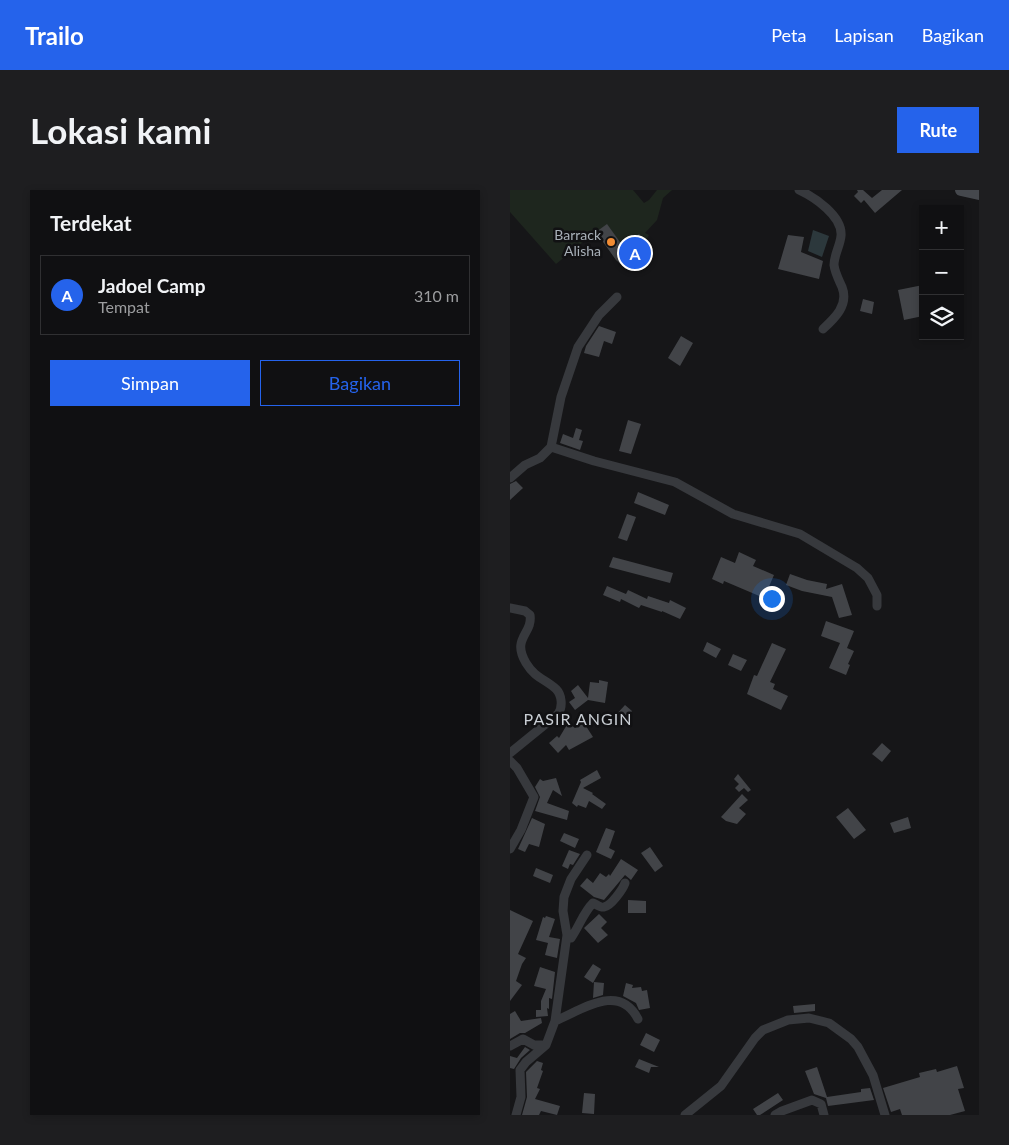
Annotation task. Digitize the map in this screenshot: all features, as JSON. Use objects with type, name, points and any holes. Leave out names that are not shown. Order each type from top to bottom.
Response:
[{"type":"main road","points":[[961,190],[979,194]]},
{"type":"street","points":[[799,190],[822,203],[837,220],[841,232],[834,266],[844,298],[839,313],[823,329]]},
{"type":"street","points":[[510,478],[525,465],[540,458],[551,447],[562,397],[578,347],[599,315],[617,297]]},
{"type":"street","points":[[551,447],[594,461],[675,482],[733,514],[800,534],[857,568],[868,578],[877,595],[877,606]]},
{"type":"street","points":[[510,608],[525,611],[530,615],[530,623],[520,643],[521,654],[532,672],[557,690],[562,706],[558,714],[510,753]]},
{"type":"street","points":[[510,761],[517,768],[534,797],[521,830],[510,849]]},
{"type":"street","points":[[516,1115],[520,1097],[520,1070],[546,1044],[554,1021],[567,938],[563,911],[564,897],[571,879],[587,855]]},
{"type":"street","points":[[567,938],[571,938],[588,908],[594,903],[601,907],[607,906],[625,883]]},
{"type":"street","points":[[554,1021],[612,999],[627,1005],[638,1019]]},
{"type":"street","points":[[685,1115],[721,1086],[754,1038],[764,1030],[783,1021],[809,1018],[830,1023],[858,1046],[873,1075],[885,1115]]},
{"type":"street","points":[[510,1046],[523,1039],[534,1045],[546,1044]]},
{"type":"street","points":[[774,1115],[812,1100],[821,1104],[824,1115]]},
{"type":"shaded area","points":[[510,190],[633,190],[644,203],[657,190],[672,190],[663,198],[657,220],[645,233],[649,235],[641,249],[642,251],[627,268],[616,260],[599,236],[596,238],[593,234],[556,264],[510,212]]},
{"type":"shaded area","points":[[813,230],[829,236],[822,257],[808,251]]},
{"type":"building","points":[[857,190],[863,190],[872,198],[882,190],[902,190],[875,213],[864,200],[861,203],[854,196],[858,192]]},
{"type":"building","points":[[607,224],[630,256],[636,246],[642,251],[626,269],[616,260],[596,232]]},
{"type":"building","points":[[788,235],[804,237],[801,252],[823,261],[819,279],[778,269]]},
{"type":"building","points":[[919,286],[919,317],[904,320],[898,290]]},
{"type":"building","points":[[863,299],[874,302],[872,314],[860,311]]},
{"type":"building","points":[[599,326],[616,332],[612,344],[604,341],[599,357],[584,353],[586,346]]},
{"type":"building","points":[[681,336],[693,343],[680,366],[668,358]]},
{"type":"building","points":[[628,420],[641,424],[631,454],[619,451]]},
{"type":"building","points":[[576,428],[582,430],[579,440],[583,441],[580,450],[560,443],[563,434],[573,438]]},
{"type":"building","points":[[516,481],[523,488],[510,500],[510,484]]},
{"type":"building","points":[[638,492],[669,505],[665,515],[634,503]]},
{"type":"building","points":[[627,514],[636,517],[627,541],[618,538]]},
{"type":"building","points":[[739,552],[756,560],[753,566],[774,575],[764,598],[724,581],[723,584],[712,579],[721,557],[735,563]]},
{"type":"building","points":[[613,557],[673,573],[670,583],[609,567]]},
{"type":"building","points":[[790,574],[827,584],[826,589],[842,584],[852,615],[839,618],[832,597],[802,591],[786,585]]},
{"type":"building","points":[[607,586],[626,594],[628,590],[647,599],[648,596],[669,603],[670,600],[686,608],[680,619],[641,605],[639,608],[621,599],[620,602],[603,595]]},
{"type":"building","points":[[826,621],[854,631],[847,648],[854,651],[848,664],[850,665],[846,675],[829,668],[840,643],[821,636]]},
{"type":"building","points":[[707,642],[721,649],[716,658],[703,651]]},
{"type":"building","points":[[772,643],[786,649],[770,682],[775,684],[773,689],[788,696],[781,710],[747,694],[754,675],[757,676]]},
{"type":"building","points":[[733,654],[747,660],[741,671],[728,665]]},
{"type":"building","points":[[599,680],[608,682],[605,703],[588,700],[575,710],[569,702],[575,698],[571,691],[578,685],[588,698],[590,682],[599,683]]},
{"type":"building","points":[[625,705],[632,711],[622,724],[614,717]]},
{"type":"building","points":[[568,723],[575,728],[584,723],[593,737],[569,750],[566,745],[558,753],[549,743],[557,736],[559,738]]},
{"type":"building","points":[[882,743],[891,751],[882,762],[872,754]]},
{"type":"building","points":[[597,770],[601,778],[583,788],[593,793],[606,804],[602,809],[589,801],[586,808],[578,805],[577,807],[572,803],[581,782],[580,780]]},
{"type":"building","points":[[738,774],[751,790],[748,792],[744,788],[739,792],[735,788],[739,784],[734,779]]},
{"type":"building","points":[[556,778],[562,796],[553,790],[547,803],[569,811],[567,820],[535,811],[540,797],[535,787],[540,779],[543,781]]},
{"type":"building","points":[[742,794],[748,800],[739,808],[746,814],[737,824],[726,821],[721,817]]},
{"type":"building","points":[[848,808],[866,830],[854,839],[836,817]]},
{"type":"building","points":[[908,817],[911,828],[894,833],[890,823]]},
{"type":"building","points":[[532,818],[545,824],[539,847],[529,844],[525,852],[518,849]]},
{"type":"building","points":[[606,828],[615,831],[609,848],[615,851],[611,859],[596,852]]},
{"type":"building","points":[[564,833],[579,839],[575,848],[560,841]]},
{"type":"building","points":[[650,847],[663,866],[655,872],[641,853]]},
{"type":"building","points":[[569,850],[580,854],[573,865],[570,864],[568,869],[562,866]]},
{"type":"building","points":[[621,859],[638,870],[631,880],[625,875],[604,900],[594,897],[580,886],[587,878],[593,883],[600,873],[606,877],[609,874],[610,876]]},
{"type":"building","points":[[536,868],[553,875],[550,883],[533,876]]},
{"type":"building","points":[[628,900],[646,901],[646,913],[628,913]]},
{"type":"building","points":[[510,910],[533,921],[518,954],[526,958],[516,981],[522,985],[510,1001]]},
{"type":"building","points":[[599,914],[607,922],[601,928],[608,935],[598,943],[584,928]]},
{"type":"building","points":[[546,916],[555,919],[549,937],[560,939],[557,958],[545,955],[548,943],[536,940],[543,917],[545,918]]},
{"type":"building","points":[[593,964],[601,969],[593,983],[584,977]]},
{"type":"building","points":[[540,967],[555,972],[552,999],[549,998],[549,1009],[547,1008],[548,1016],[536,1017],[536,1010],[541,1010],[541,1001],[546,989],[534,986]]},
{"type":"building","points":[[594,982],[604,983],[603,995],[593,998]]},
{"type":"building","points":[[626,983],[633,985],[632,988],[641,987],[642,991],[647,990],[650,1008],[639,1010],[636,1003],[623,996]]},
{"type":"building","points":[[815,1004],[815,1011],[794,1013],[793,1006]]},
{"type":"building","points":[[515,1011],[521,1021],[541,1018],[542,1023],[510,1039],[510,1014]]},
{"type":"building","points":[[646,1033],[660,1040],[654,1052],[640,1045]]},
{"type":"building","points":[[525,1047],[530,1050],[521,1058],[514,1069],[510,1068],[510,1056],[517,1058]]},
{"type":"building","points":[[639,1059],[659,1067],[651,1067],[649,1073],[635,1067]]},
{"type":"building","points":[[537,1061],[543,1063],[541,1070],[543,1071],[537,1088],[540,1089],[535,1099],[560,1106],[557,1115],[541,1111],[539,1115],[522,1115],[527,1097],[526,1072]]},
{"type":"building","points":[[957,1066],[964,1088],[958,1089],[965,1111],[950,1115],[902,1115],[900,1109],[891,1112],[883,1088],[920,1077],[919,1073],[936,1069],[937,1072]]},
{"type":"building","points":[[817,1067],[827,1097],[861,1092],[861,1089],[870,1088],[874,1100],[828,1106],[826,1098],[814,1094],[805,1071]]},
{"type":"building","points":[[584,1093],[595,1094],[594,1114],[582,1113]]},
{"type":"building","points":[[778,1093],[783,1100],[757,1115],[753,1109]]},
{"type":"waterway","points":[[628,252],[639,235]]},
{"type":"place","name":"Barrack Alisha","points":[[611,242]]},
{"type":"place","name":"Jadoel Camp","points":[[635,253]]},
{"type":"district","name":"PASIR ANGIN","points":[[578,718]]}]
